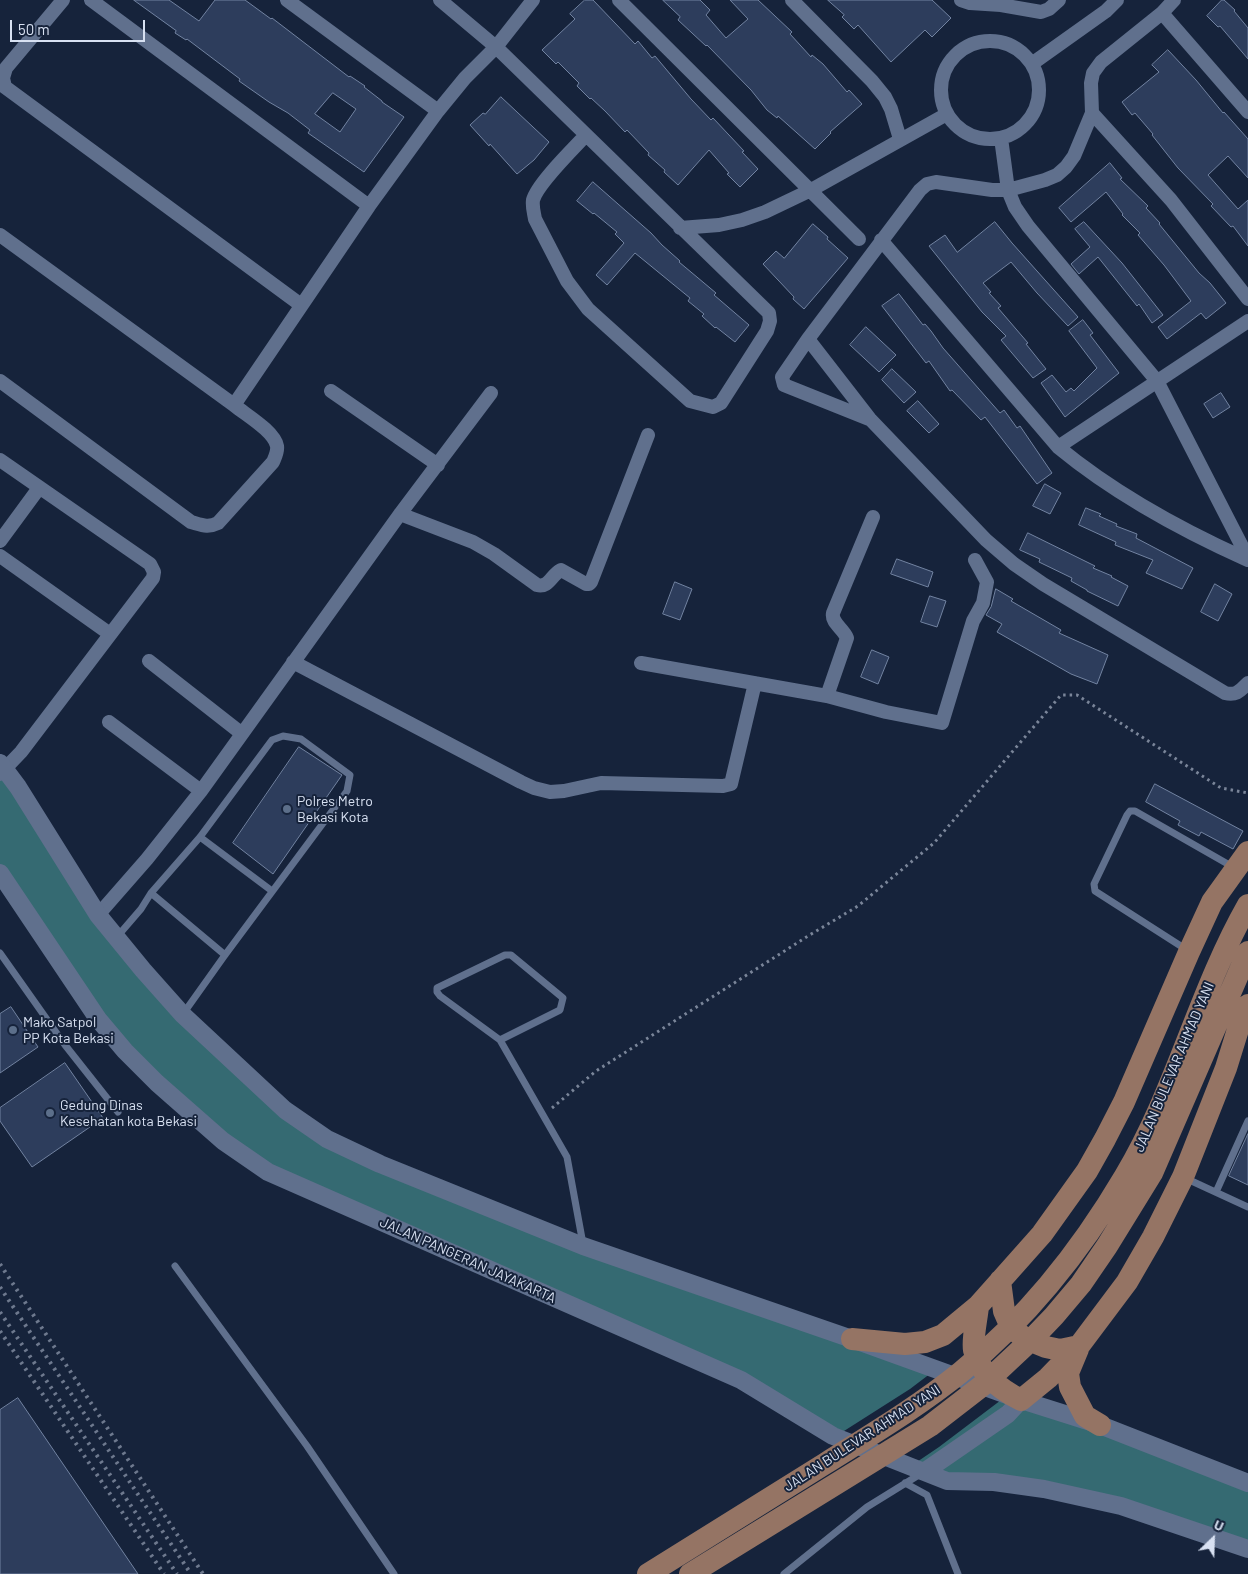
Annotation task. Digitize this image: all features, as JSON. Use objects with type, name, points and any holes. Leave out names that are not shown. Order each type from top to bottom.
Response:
[{"type":"main road","points":[[852,1339],[905,1344],[925,1342],[943,1335],[978,1306],[1042,1234],[1087,1171],[1105,1139],[1128,1094],[1212,902],[1242,860]]},
{"type":"main road","name":"JALAN BULEVAR AHMAD YANI","points":[[648,1574],[914,1408],[961,1372],[1029,1307],[1076,1250],[1126,1175],[1154,1119],[1211,982],[1236,926],[1248,905]]},
{"type":"main road","name":"JALAN BULEVAR AHMAD YANI","points":[[690,1574],[930,1426],[983,1385],[1054,1316],[1081,1284],[1152,1173],[1248,952]]},
{"type":"main road","points":[[978,1306],[974,1348],[980,1364],[987,1375],[1008,1394],[1014,1407],[1048,1378],[1079,1346],[1127,1282],[1153,1237],[1183,1177],[1248,1006]]},
{"type":"main road","points":[[1000,1281],[1004,1312],[1011,1327],[1024,1338],[1046,1347],[1060,1350],[1079,1346]]},
{"type":"main road","points":[[1079,1346],[1068,1373],[1070,1388],[1085,1416],[1100,1425]]},
{"type":"street","points":[[63,0],[6,68],[3,78],[5,87],[301,306]]},
{"type":"street","points":[[91,0],[369,206]]},
{"type":"street","points":[[287,0],[438,111]]},
{"type":"street","points":[[440,0],[496,47],[586,135],[680,228],[762,305],[768,313],[770,321],[767,331],[721,403],[713,407],[690,401],[588,309],[567,282],[536,219],[533,210],[533,198],[540,187],[586,135]]},
{"type":"street","points":[[234,405],[369,206],[438,111],[465,78],[496,47],[533,0]]},
{"type":"street","points":[[619,0],[859,240]]},
{"type":"street","points":[[792,0],[872,81],[885,97],[900,139]]},
{"type":"street","points":[[961,0],[970,3],[1001,5],[1041,12],[1059,0]]},
{"type":"street","points":[[1032,63],[1118,0]]},
{"type":"street","points":[[870,419],[784,385],[782,377],[881,240],[920,190],[927,184],[936,182],[992,190],[1008,190],[1045,180],[1056,175],[1066,167],[1077,149],[1092,113],[1091,83],[1093,73],[1101,62],[1162,13],[1174,0]]},
{"type":"street","points":[[1162,13],[1248,112]]},
{"type":"street","points":[[989,40],[1006,43],[1021,51],[1032,63],[1039,78],[1040,94],[1036,109],[1028,122],[1016,132],[1001,138],[986,139],[970,135],[957,126],[947,114],[941,98],[941,81],[947,65],[958,52],[972,43],[989,40]]},
{"type":"street","points":[[1092,113],[1171,200],[1248,299]]},
{"type":"street","points":[[680,228],[719,225],[765,212],[810,190],[947,114]]},
{"type":"street","points":[[1001,138],[1008,190],[1015,207],[1028,226],[1157,381],[1248,559]]},
{"type":"street","points":[[0,235],[234,405],[272,435],[277,446],[277,452],[273,462],[267,469],[218,523],[210,527],[191,522],[0,381]]},
{"type":"street","points":[[881,240],[1058,447],[1087,471],[1152,511],[1208,542],[1248,559]]},
{"type":"street","points":[[1058,447],[1248,321]]},
{"type":"street","points":[[808,339],[870,419],[979,534],[1014,564],[1043,584],[1225,693],[1237,693],[1248,683]]},
{"type":"street","points":[[331,391],[438,465]]},
{"type":"street","points":[[98,915],[147,859],[201,791],[400,514],[491,393]]},
{"type":"street","points":[[400,514],[473,542],[542,586],[557,571],[561,570],[589,584],[648,435]]},
{"type":"street","points":[[0,460],[150,564],[154,572],[153,578],[21,752],[1,769],[18,787],[98,915],[116,938],[183,1015],[285,1110],[326,1139],[380,1164],[583,1246],[852,1339],[1014,1407],[1100,1425],[1248,1483]]},
{"type":"street","points":[[0,541],[39,488]]},
{"type":"street","points":[[827,696],[848,638],[834,622],[832,618],[833,613],[873,517]]},
{"type":"street","points":[[0,556],[110,634]]},
{"type":"street","points":[[641,663],[827,696],[886,712],[942,723],[974,621],[983,603],[987,582],[975,560]]},
{"type":"street","points":[[149,661],[241,733]]},
{"type":"street","points":[[293,662],[521,782],[550,792],[601,783],[723,786],[731,784],[755,683]]},
{"type":"street","points":[[109,722],[201,791]]},
{"type":"street","name":"JALAN PANGERAN JAYAKARTA","points":[[0,873],[98,1020],[125,1051],[156,1083],[223,1141],[268,1172],[741,1380],[833,1436],[947,1481],[994,1482],[1044,1489],[1121,1506],[1248,1549]]},
{"type":"street","points":[[924,1472],[1014,1407]]},
{"type":"lane","points":[[116,938],[141,909],[151,893],[200,837],[272,740],[283,736],[301,738],[350,775],[347,791],[225,955],[183,1015]]},
{"type":"lane","points":[[1189,952],[1095,891],[1094,884],[1127,815],[1130,811],[1135,811],[1242,860]]},
{"type":"lane","points":[[200,837],[272,891]]},
{"type":"lane","points":[[151,893],[225,955]]},
{"type":"lane","points":[[0,953],[65,1045],[118,1112]]},
{"type":"lane","points":[[500,1040],[560,1010],[563,1004],[563,998],[511,956],[505,956],[437,988],[437,992],[500,1040],[567,1157],[583,1246]]},
{"type":"lane","points":[[1216,1192],[1248,1121]]},
{"type":"lane","points":[[1183,1177],[1248,1207]]},
{"type":"lane","points":[[175,1266],[307,1446],[394,1574]]},
{"type":"lane","points":[[784,1574],[867,1508],[924,1472]]},
{"type":"lane","points":[[905,1483],[927,1495],[958,1574]]},
{"type":"path","points":[[543,1115],[596,1071],[858,906],[934,843],[1062,695],[1077,695],[1221,788],[1248,793]]},
{"type":"shaded area","points":[[0,763],[98,915],[285,1110],[380,1164],[1248,1483],[1248,1549],[1121,1506],[947,1481],[837,1436],[741,1380],[268,1172],[157,1083],[0,876]]},
{"type":"pier","points":[[935,1370],[1009,1394],[908,1468],[833,1438],[910,1389]]},
{"type":"building","points":[[134,0],[169,0],[199,21],[215,0],[245,0],[272,18],[349,77],[365,86],[382,102],[404,117],[364,172],[308,133],[310,130],[288,113],[239,81],[240,79],[187,39],[175,33],[176,31]],"holes":[[[333,93],[356,109],[340,132],[315,114]]]},
{"type":"building","points":[[585,0],[593,0],[635,44],[638,41],[652,58],[655,56],[691,99],[711,120],[713,118],[744,151],[742,152],[758,169],[740,187],[727,174],[729,173],[709,150],[678,185],[648,155],[649,153],[627,130],[625,132],[577,86],[579,83],[558,62],[556,64],[542,50],[575,19],[570,14]]},
{"type":"building","points":[[663,0],[700,0],[710,10],[706,15],[726,38],[748,19],[730,0],[758,0],[792,32],[790,34],[811,57],[812,55],[823,64],[847,92],[849,90],[862,104],[830,132],[815,149],[778,116],[777,118],[767,110],[751,90],[707,45],[678,20],[680,17]]},
{"type":"building","points":[[828,0],[932,0],[951,18],[932,37],[925,30],[891,62],[858,25],[854,29],[842,17],[844,15]]},
{"type":"building","points":[[1222,0],[1235,10],[1248,28],[1248,59],[1220,26],[1218,27],[1207,16]]},
{"type":"building","points":[[1168,50],[1248,139],[1248,178],[1228,156],[1208,175],[1238,209],[1248,200],[1248,246],[1233,226],[1231,227],[1211,206],[1213,204],[1178,168],[1135,113],[1132,115],[1122,102],[1159,72],[1152,65]]},
{"type":"building","points":[[501,97],[549,142],[534,160],[517,174],[470,125],[483,113],[485,114]]},
{"type":"building","points":[[1110,163],[1122,178],[1120,179],[1148,206],[1146,208],[1226,303],[1206,319],[1201,313],[1167,339],[1158,327],[1191,301],[1138,235],[1140,233],[1122,215],[1106,192],[1071,222],[1059,208]]},
{"type":"building","points":[[593,182],[651,233],[679,262],[716,293],[714,295],[749,325],[735,342],[702,316],[704,314],[688,301],[690,298],[635,253],[607,285],[596,275],[624,243],[615,234],[617,232],[577,201]]},
{"type":"building","points":[[995,222],[1078,317],[1068,326],[1011,262],[983,283],[1001,306],[998,308],[1028,343],[1026,344],[1046,369],[1033,378],[1001,340],[1006,336],[982,312],[929,246],[945,235],[957,252]]},
{"type":"building","points":[[1084,222],[1122,263],[1163,315],[1152,323],[1139,304],[1137,306],[1098,257],[1079,274],[1071,264],[1090,247],[1075,229]]},
{"type":"building","points":[[813,224],[848,258],[804,309],[763,264],[776,251],[784,258]]},
{"type":"building","points":[[899,294],[923,325],[925,324],[943,348],[1000,413],[1004,410],[1017,428],[1020,426],[1052,473],[1037,484],[985,417],[981,420],[952,390],[950,391],[929,361],[926,363],[882,306]]},
{"type":"building","points":[[1083,320],[1093,333],[1090,335],[1119,373],[1065,417],[1041,383],[1052,375],[1066,392],[1071,388],[1074,391],[1097,368],[1069,331]]},
{"type":"building","points":[[866,327],[896,355],[879,372],[850,345]]},
{"type":"building","points":[[892,369],[916,392],[904,403],[882,380]]},
{"type":"building","points":[[1221,393],[1230,407],[1213,418],[1204,404]]},
{"type":"building","points":[[918,401],[939,424],[929,433],[907,411]]},
{"type":"building","points":[[1045,484],[1061,493],[1050,514],[1033,506]]},
{"type":"building","points":[[1086,508],[1101,514],[1099,516],[1117,524],[1116,526],[1137,534],[1136,538],[1193,568],[1182,589],[1146,573],[1153,560],[1115,545],[1116,542],[1079,525]]},
{"type":"building","points":[[1028,533],[1095,566],[1093,568],[1112,576],[1128,586],[1118,606],[1087,591],[1071,581],[1072,578],[1039,562],[1040,559],[1020,550]]},
{"type":"building","points":[[897,559],[933,572],[928,587],[891,574]]},
{"type":"building","points":[[675,582],[692,589],[680,620],[663,614]]},
{"type":"building","points":[[1215,584],[1232,594],[1218,621],[1201,612]]},
{"type":"building","points":[[996,589],[1013,599],[1011,601],[1061,630],[1059,633],[1108,655],[1097,684],[1071,674],[997,632],[1002,624],[986,615],[991,607]]},
{"type":"building","points":[[930,596],[946,601],[937,627],[921,622]]},
{"type":"building","points":[[872,650],[889,657],[878,684],[861,677]]},
{"type":"building","name":"Polres Metro Bekasi Kota","points":[[299,747],[342,775],[273,874],[233,843]]},
{"type":"building","points":[[1155,784],[1243,831],[1233,849],[1201,832],[1199,836],[1178,825],[1180,821],[1146,802]]},
{"type":"building","name":"Mako Satpol PP Kota Bekasi","points":[[11,1007],[38,1047],[0,1073],[0,1014]]},
{"type":"building","name":"Gedung Dinas Kesehatan kota Bekasi","points":[[65,1063],[103,1118],[32,1167],[0,1121],[0,1108]]},
{"type":"building","points":[[1248,1134],[1248,1185],[1229,1176]]},
{"type":"building","points":[[18,1398],[138,1574],[0,1574],[0,1410]]},
{"type":"railway","points":[[0,1264],[203,1574]]},
{"type":"railway","points":[[0,1287],[191,1574]]},
{"type":"railway","points":[[0,1312],[177,1574]]},
{"type":"railway","points":[[0,1331],[164,1574]]},
{"type":"place","name":"Polres Metro Bekasi Kota","points":[[287,809]]},
{"type":"place","name":"Mako Satpol PP Kota Bekasi","points":[[13,1030]]},
{"type":"place","name":"Gedung Dinas Kesehatan kota Bekasi","points":[[50,1113]]}]
